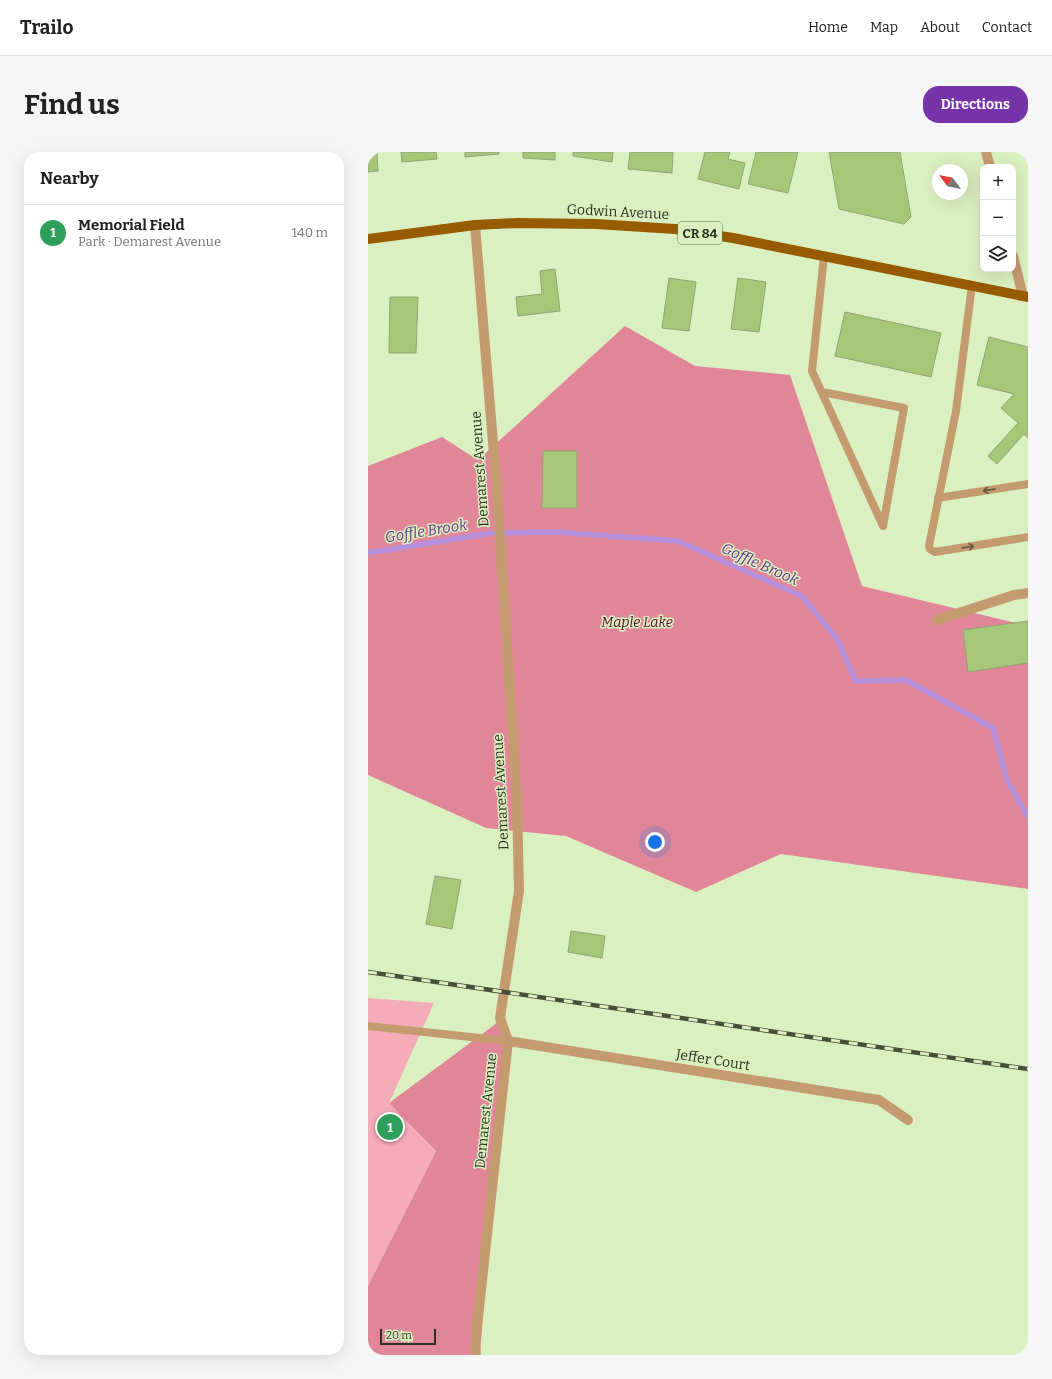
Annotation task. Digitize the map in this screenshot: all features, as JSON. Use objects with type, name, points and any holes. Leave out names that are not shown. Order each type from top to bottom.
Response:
[{"type":"main road","name":"Godwin Avenue","points":[[368,239],[475,225],[516,223],[596,224],[675,229],[733,238],[1026,296]]},
{"type":"street","points":[[986,152],[989,164]]},
{"type":"street","name":"Demarest Avenue","points":[[475,225],[497,491],[517,801],[519,891],[500,1018],[508,1041],[475,1345],[476,1355]]},
{"type":"street","points":[[1016,265],[1026,296]]},
{"type":"street","points":[[937,620],[1014,595],[1028,593]]},
{"type":"street","name":"Jeffer Court","points":[[508,1041],[879,1100],[908,1120]]},
{"type":"lane","points":[[822,392],[904,408],[883,526],[812,371],[824,256]]},
{"type":"lane","points":[[972,285],[956,411],[929,542],[930,549],[933,551],[1028,537]]},
{"type":"lane","points":[[938,498],[1028,484]]},
{"type":"lane","points":[[368,1026],[508,1041]]},
{"type":"shaded area","points":[[368,998],[434,1003],[389,1103],[436,1151],[368,1286]]},
{"type":"green space","name":"Maple Lake","points":[[625,326],[695,366],[790,375],[862,586],[1028,626],[1028,889],[781,854],[696,892],[566,836],[486,828],[368,775],[368,466],[442,437],[478,460]]},
{"type":"green space","points":[[505,1017],[480,1355],[368,1355],[368,1286],[436,1151],[389,1103]]},
{"type":"building","points":[[368,152],[377,152],[378,171],[368,172]]},
{"type":"building","points":[[401,152],[436,152],[437,159],[402,162]]},
{"type":"building","points":[[465,152],[499,152],[499,154],[465,157]]},
{"type":"building","points":[[523,152],[555,152],[555,160],[523,158]]},
{"type":"building","points":[[573,152],[613,152],[612,162],[573,156]]},
{"type":"building","points":[[630,152],[673,152],[672,173],[628,169]]},
{"type":"building","points":[[705,152],[730,152],[728,159],[745,163],[739,189],[698,179]]},
{"type":"building","points":[[756,152],[798,152],[788,193],[748,184]]},
{"type":"building","points":[[829,152],[900,152],[911,217],[904,224],[839,209]]},
{"type":"building","points":[[555,269],[560,311],[518,316],[516,297],[542,294],[540,271]]},
{"type":"building","points":[[669,278],[696,282],[689,331],[662,328]]},
{"type":"building","points":[[738,278],[766,282],[759,332],[731,329]]},
{"type":"building","points":[[390,297],[418,297],[416,353],[389,353]]},
{"type":"building","points":[[845,312],[941,333],[931,377],[835,356]]},
{"type":"building","points":[[989,337],[1028,347],[1028,438],[1024,434],[997,464],[988,456],[1018,423],[1001,408],[1014,394],[977,385]]},
{"type":"building","points":[[543,451],[577,451],[577,508],[542,508]]},
{"type":"building","points":[[1028,621],[1028,663],[968,672],[963,630]]},
{"type":"building","points":[[435,876],[461,880],[452,929],[426,924]]},
{"type":"building","points":[[571,931],[605,936],[602,958],[568,952]]},
{"type":"waterway","name":"Goffle Brook","points":[[368,553],[491,533],[557,532],[678,541],[802,596],[837,639],[856,681],[906,680],[993,728],[1007,780],[1028,817]]},
{"type":"railway","points":[[368,972],[1028,1069]]},
{"type":"place","name":"Memorial Field","points":[[390,1127]]}]
